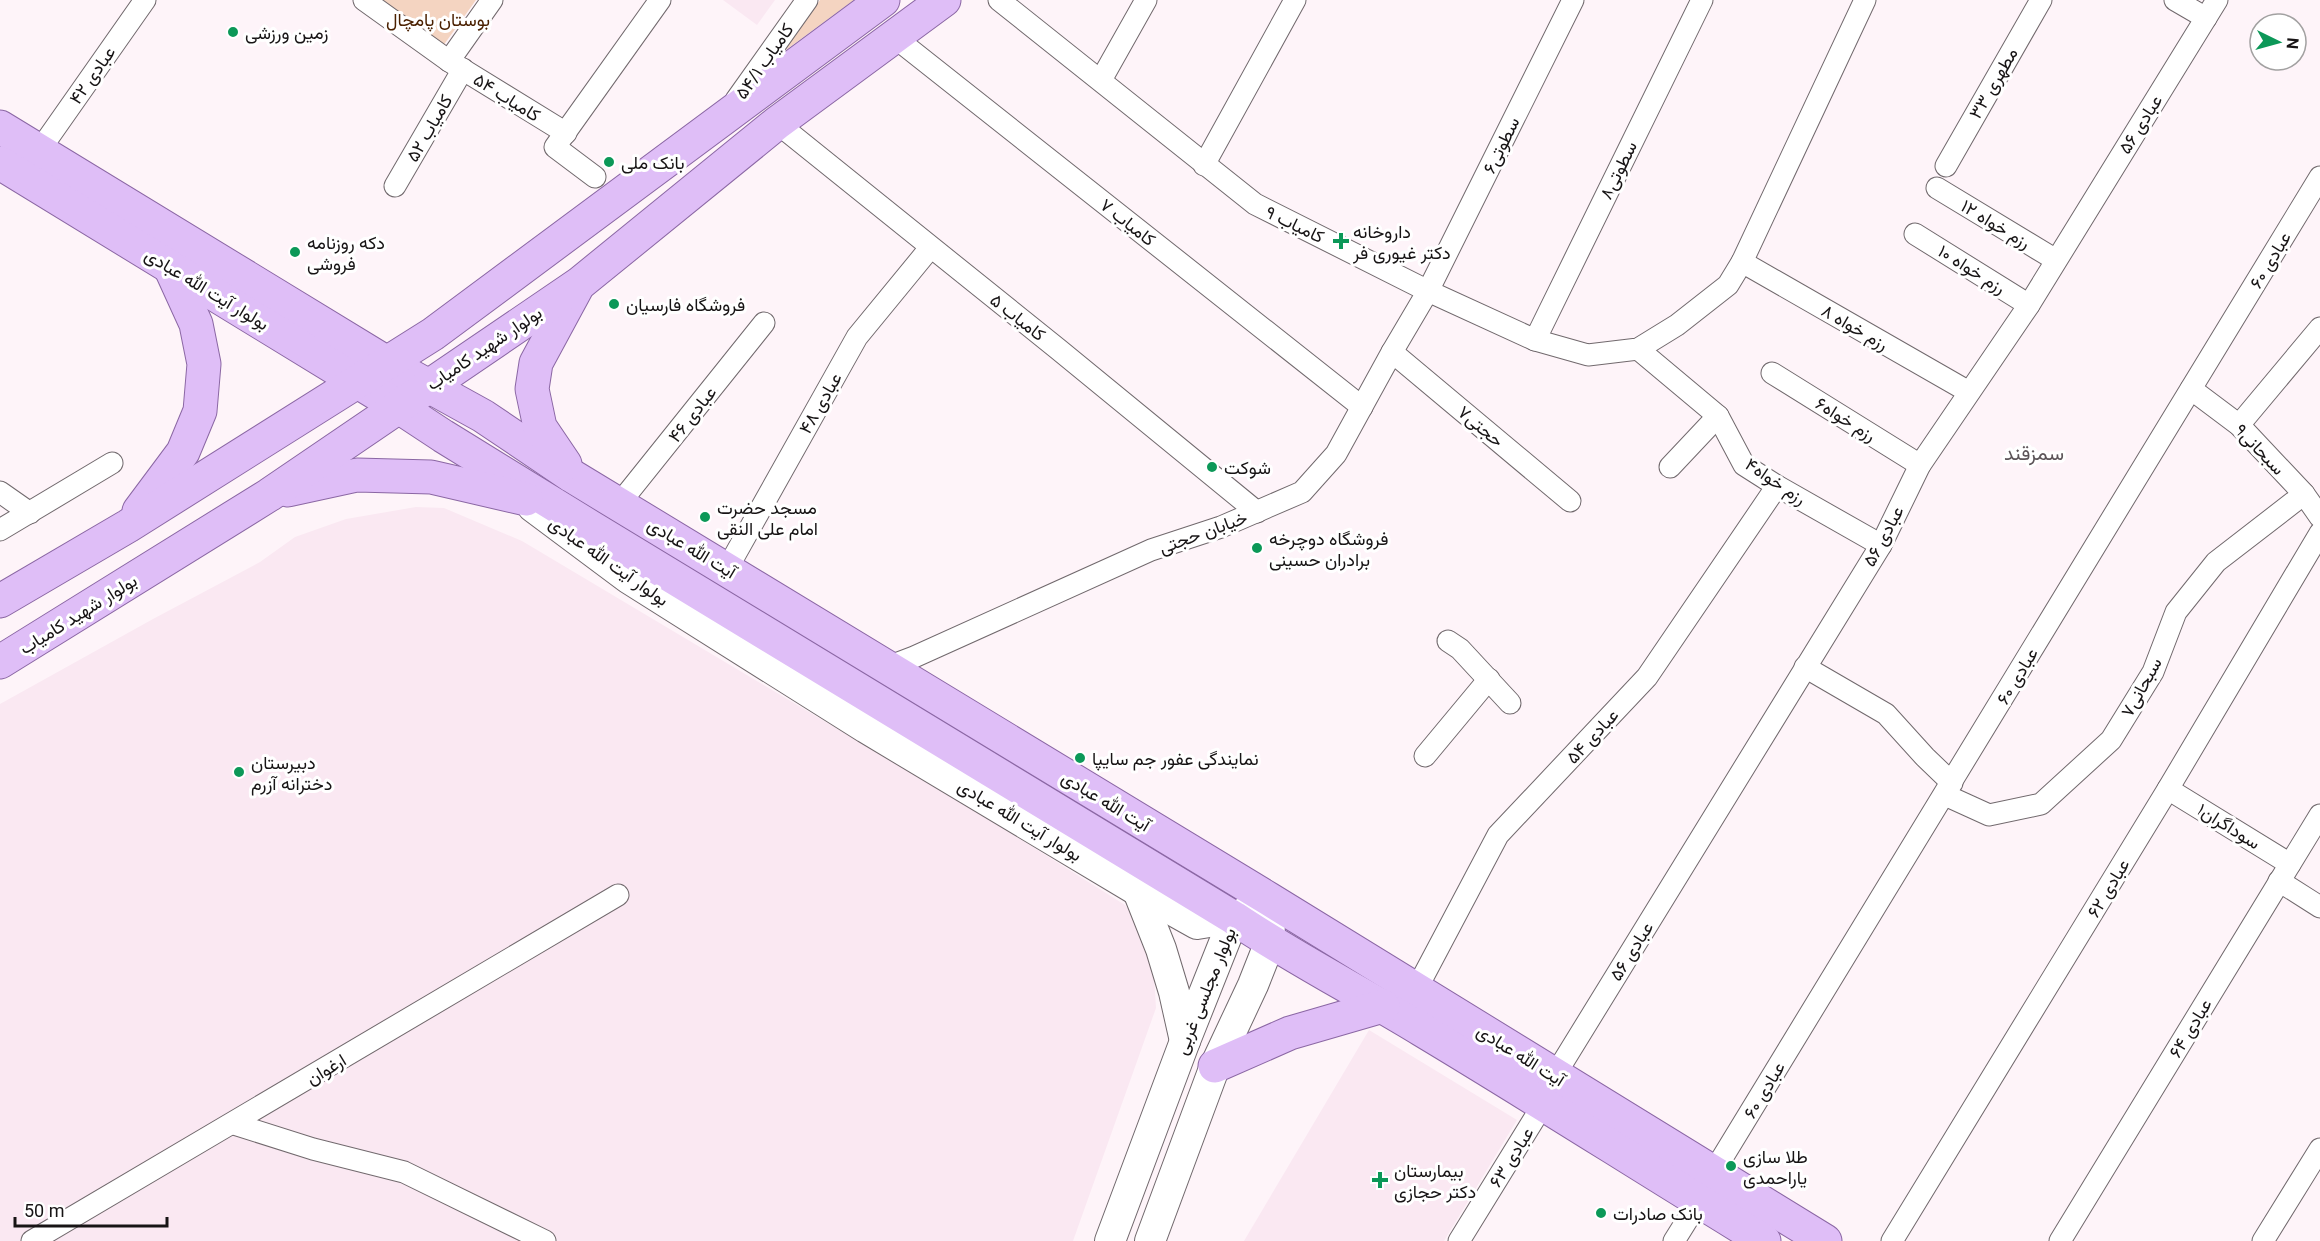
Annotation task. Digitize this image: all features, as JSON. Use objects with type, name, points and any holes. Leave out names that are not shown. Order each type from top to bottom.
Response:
[{"type":"main road","points":[[0,602],[128,526],[433,334],[883,0]]},
{"type":"main road","name":"بولوار شهید کامیاب","points":[[0,662],[269,495],[579,284],[777,123],[944,0]]},
{"type":"main road","name":"بولوار آیت الله عبادی","points":[[0,127],[387,363]]},
{"type":"main road","name":"بولوار آیت الله عبادی","points":[[0,163],[399,406],[438,440],[518,495],[628,578],[866,728],[1197,924],[1234,918]]},
{"type":"main road","points":[[128,526],[183,452],[200,411],[204,364],[196,324],[170,267]]},
{"type":"main road","points":[[572,476],[540,427],[532,389],[536,363],[579,284]]},
{"type":"main road","name":"آیت الله عبادی","points":[[387,363],[483,416],[572,476],[727,568],[885,668],[1416,990],[1549,1089],[1706,1187],[1825,1241]]},
{"type":"main road","name":"آیت الله عبادی","points":[[399,406],[443,436],[589,526],[1234,918],[1269,942],[1383,1005],[1549,1089]]},
{"type":"main road","points":[[269,495],[357,475],[431,477],[518,495],[589,526]]},
{"type":"main road","points":[[1138,891],[1161,949],[1185,1041]]},
{"type":"main road","name":"بولوار مجلسی غربی","points":[[1110,1241],[1234,918],[1269,899],[1269,942],[1253,985],[1215,1066],[1150,1241]]},
{"type":"main road","points":[[1215,1066],[1290,1034],[1383,1005]]},
{"type":"main road","name":"آیت الله عبادی","points":[[1706,1187],[1764,1241]]},
{"type":"street","name":"عبادی ۴۲","points":[[39,151],[146,0]]},
{"type":"street","name":"کامیاب ۵۴","points":[[364,0],[456,65],[566,133]]},
{"type":"street","name":"کامیاب ۵۲","points":[[395,186],[456,65],[492,0]]},
{"type":"street","points":[[595,177],[555,147],[660,0]]},
{"type":"street","name":"کامیاب ۵۴/۱","points":[[721,122],[807,0]]},
{"type":"street","name":"کامیاب ۹","points":[[999,0],[1255,204],[1428,291],[1534,340],[1588,355],[1638,349]]},
{"type":"street","points":[[1101,80],[1146,0]]},
{"type":"street","points":[[1204,165],[1295,0]]},
{"type":"street","name":"سطوتی۶","points":[[1428,291],[1573,0]]},
{"type":"street","name":"سطوتی۸","points":[[1534,340],[1702,0]]},
{"type":"street","points":[[1638,349],[1677,325],[1728,285],[1742,262],[1864,0]]},
{"type":"street","name":"مطهری ۳۳","points":[[1946,166],[2042,0]]},
{"type":"street","points":[[2175,0],[2211,9]]},
{"type":"street","name":"عبادی ۵۶","points":[[1549,1089],[1881,545],[1920,465],[2029,305],[2211,9]]},
{"type":"street","name":"کامیاب ۷","points":[[893,36],[1362,407]]},
{"type":"street","name":"کامیاب ۵","points":[[777,123],[1257,512]]},
{"type":"street","name":"عبادی ۶۰","points":[[1674,1241],[2320,177]]},
{"type":"street","name":"رزم خواه ۱۲","points":[[1937,188],[2056,260]]},
{"type":"street","name":"رزم خواه ۱۰","points":[[1915,234],[2029,305]]},
{"type":"street","name":"عبادی ۴۸","points":[[727,568],[857,337],[930,248]]},
{"type":"street","name":"رزم خواه ۸","points":[[1742,262],[1969,392]]},
{"type":"street","name":"خیابان حجتی","points":[[885,668],[1151,550],[1257,512],[1302,492],[1336,454],[1428,291]]},
{"type":"street","name":"عبادی ۴۶","points":[[619,504],[764,322]]},
{"type":"street","points":[[2239,425],[2320,328]]},
{"type":"street","name":"رزم خواه۴","points":[[1638,349],[1718,416],[1744,465],[1881,545]]},
{"type":"street","name":"حجتی۷","points":[[1392,352],[1570,501]]},
{"type":"street","name":"رزم خواه۶","points":[[1772,373],[1920,465]]},
{"type":"street","name":"سبحانی۹","points":[[2191,390],[2239,425],[2304,494],[2320,517]]},
{"type":"street","points":[[1670,467],[1718,416]]},
{"type":"street","points":[[0,530],[112,463]]},
{"type":"street","name":"عبادی ۵۴","points":[[1416,990],[1498,835],[1647,677],[1777,486]]},
{"type":"street","points":[[0,492],[30,513]]},
{"type":"street","name":"سبحانی۷","points":[[1805,667],[1886,714],[1948,789],[1989,814],[2041,804],[2111,740],[2153,672],[2176,612],[2216,562],[2304,494]]},
{"type":"street","name":"عبادی ۶۲","points":[[1892,1241],[2168,789],[2320,533]]},
{"type":"street","points":[[1448,641],[1460,649],[1510,703]]},
{"type":"street","points":[[1425,756],[1489,679]]},
{"type":"street","name":"سوداگران۱","points":[[2168,789],[2285,873],[2320,907]]},
{"type":"street","name":"عبادی ۶۴","points":[[2060,1241],[2320,815]]},
{"type":"street","name":"ارغوان","points":[[32,1241],[234,1124],[618,895]]},
{"type":"street","name":"عبادی ۶۳","points":[[1459,1241],[1549,1089]]},
{"type":"street","points":[[234,1124],[313,1149],[404,1172],[545,1241]]},
{"type":"street","points":[[2262,1241],[2320,1149]]},
{"type":"shaded area","points":[[723,0],[775,0],[757,25]]},
{"type":"shaded area","points":[[416,507],[444,508],[522,541],[980,814],[1125,905],[1140,923],[1154,976],[1156,1008],[1073,1241],[0,1241],[0,704],[260,562],[295,537],[346,519]]},
{"type":"shaded area","name":"بیمارستان دکتر حجازی","points":[[1369,1030],[1517,1120],[1444,1241],[1244,1241]]},
{"type":"green space","name":"بوستان پامچال","points":[[380,0],[476,0],[443,46]]},
{"type":"green space","points":[[820,0],[854,0],[779,55]]},
{"type":"place","name":"زمین ورزشی","points":[[233,32]]},
{"type":"place","name":"بانک ملی","points":[[609,162]]},
{"type":"place","name":"داروخانه دکتر غیوری فر","points":[[1341,241]]},
{"type":"place","name":"دکه روزنامه فروشی","points":[[295,252]]},
{"type":"place","name":"فروشگاه فارسیان","points":[[614,304]]},
{"type":"place","name":"شوكت","points":[[1212,467]]},
{"type":"place","name":"مسجد حضرت امام علی النقی","points":[[705,517]]},
{"type":"place","name":"فروشگاه دوچرخه برادران حسینی","points":[[1257,548]]},
{"type":"place","name":"نمایندگی عفور جم سایپا","points":[[1080,758]]},
{"type":"place","name":"دبیرستان دخترانه آزرم","points":[[239,772]]},
{"type":"place","name":"طلا سازی یاراحمدی","points":[[1731,1166]]},
{"type":"place","name":"بیمارستان دکتر حجازی","points":[[1380,1180]]},
{"type":"place","name":"بانک صادرات","points":[[1601,1213]]},
{"type":"district","name":"سمزقند","points":[[2034,453]]}]
